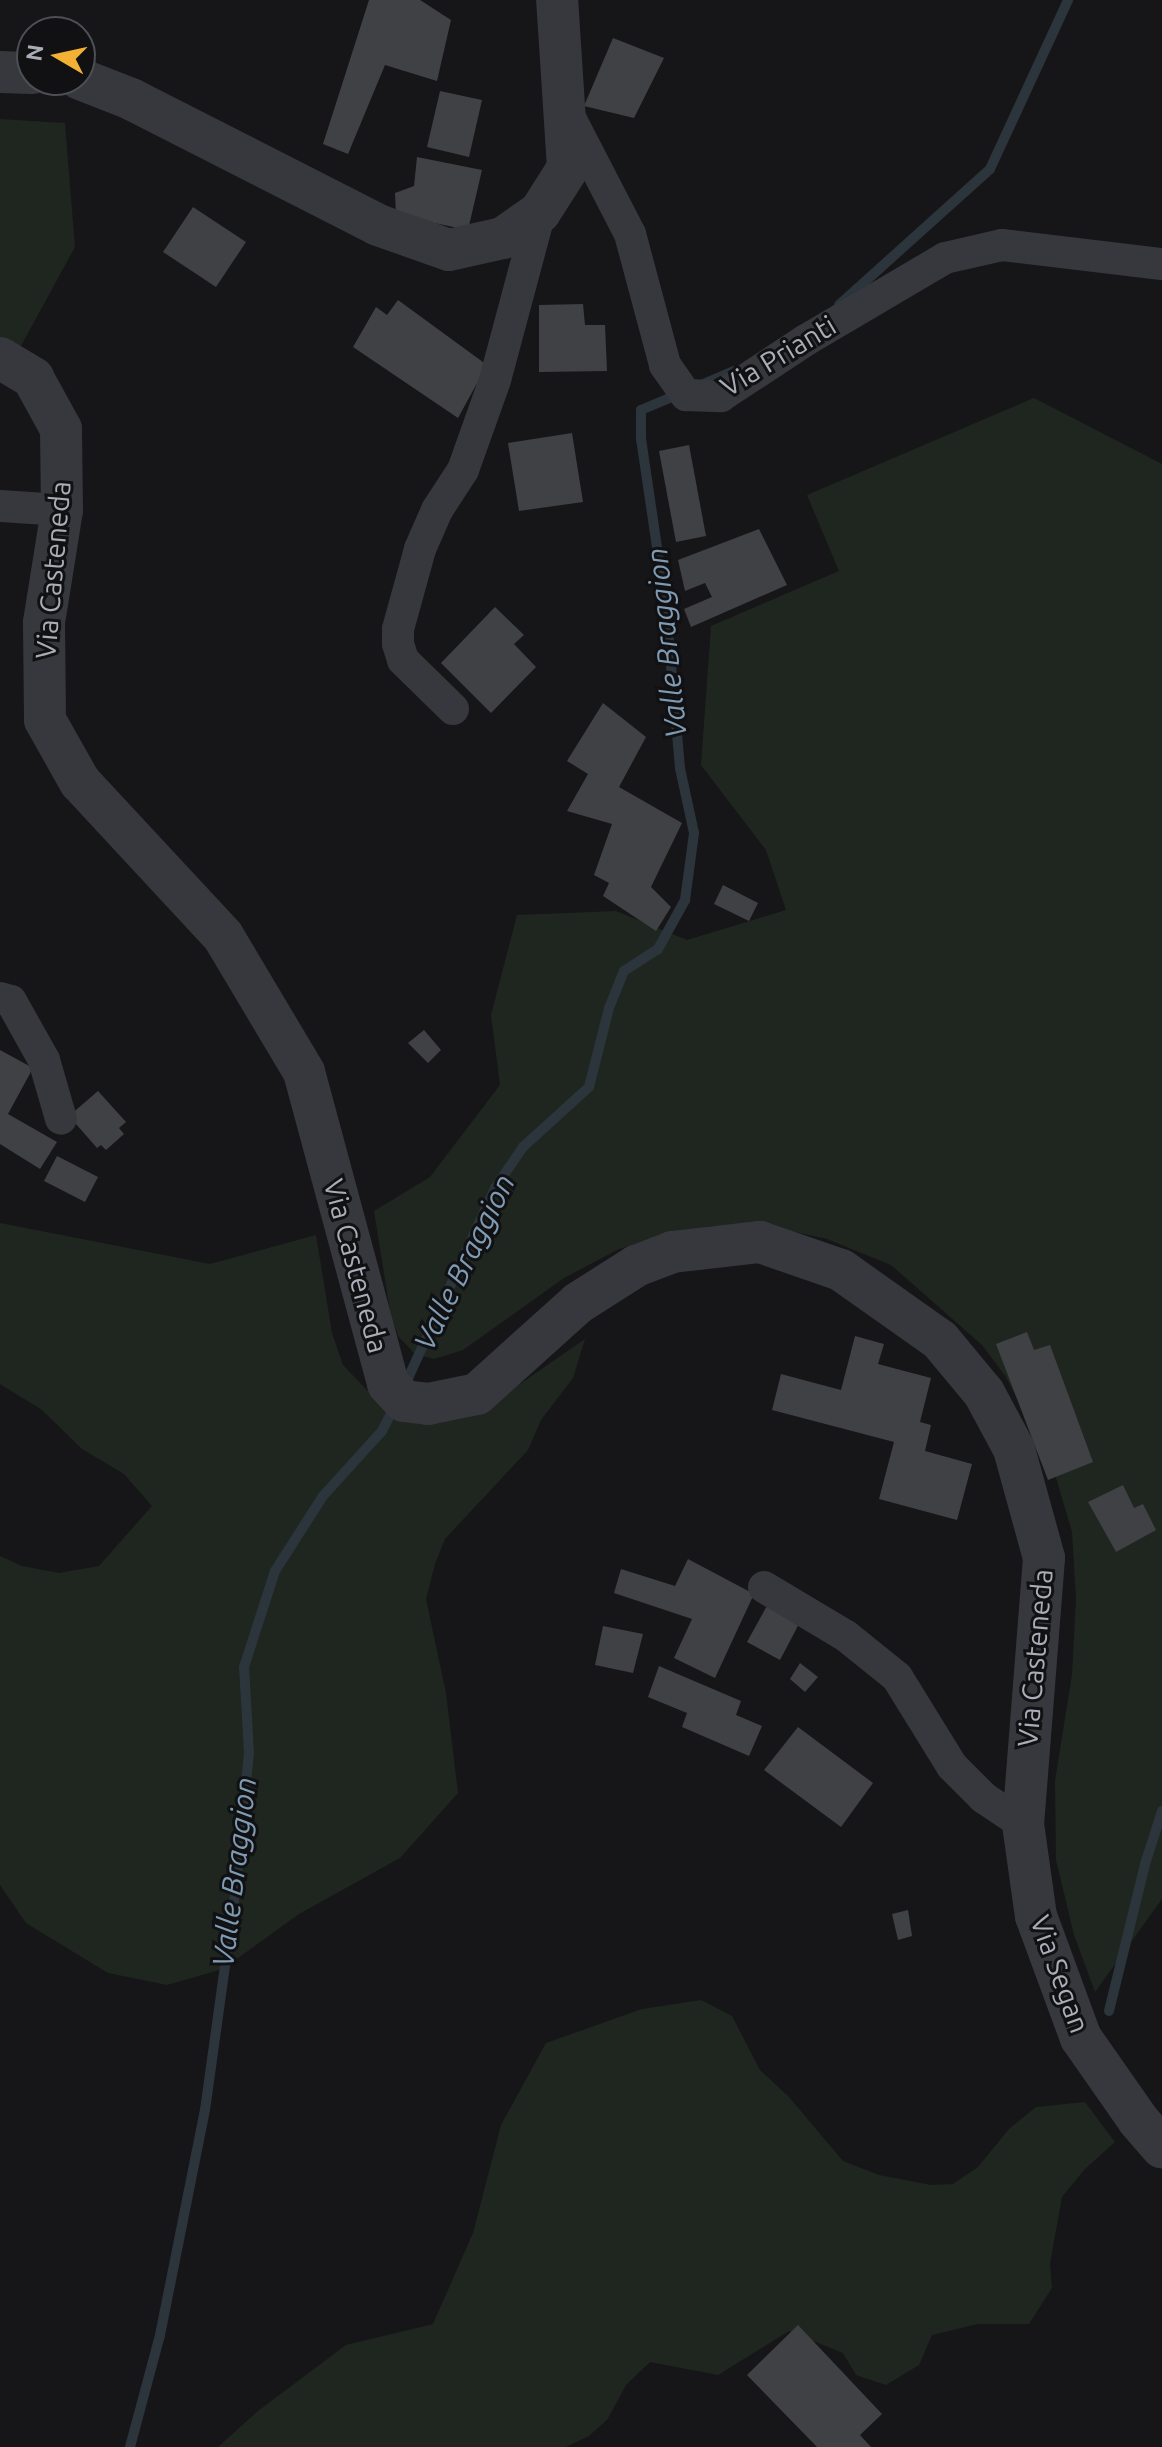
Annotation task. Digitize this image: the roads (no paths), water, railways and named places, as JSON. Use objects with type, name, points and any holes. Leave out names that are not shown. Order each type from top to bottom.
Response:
[{"type":"street","points":[[453,709],[403,660],[398,629],[420,549],[437,510],[463,470],[495,380],[540,212],[568,168],[567,112],[557,0]]},
{"type":"street","points":[[96,85],[131,99],[378,225],[449,250],[503,238],[540,212]]},
{"type":"street","name":"Via Prianti","points":[[567,112],[630,234],[665,365],[686,395],[721,396],[806,340],[945,258],[1002,245],[1162,264]]},
{"type":"street","name":"Via Casteneda","points":[[0,358],[33,378],[61,429],[62,510],[44,623],[45,720],[80,782],[223,936],[304,1072],[388,1384],[404,1401],[428,1404],[477,1394],[578,1303],[636,1266],[672,1252],[760,1242],[841,1270],[940,1340],[984,1393],[1014,1449],[1044,1558],[1023,1824]]},
{"type":"street","points":[[0,506],[62,510]]},
{"type":"street","points":[[0,998],[11,1001],[44,1060],[61,1119]]},
{"type":"street","points":[[764,1587],[846,1636],[897,1677],[952,1766],[984,1798],[1023,1824]]},
{"type":"street","name":"Via Segan","points":[[1023,1824],[1036,1916],[1081,2038],[1139,2121],[1162,2147]]},
{"type":"waterway","name":"Valle Braggion","points":[[839,305],[990,169],[1068,0]]},
{"type":"waterway","name":"Valle Braggion","points":[[701,385],[734,371]]},
{"type":"waterway","name":"Valle Braggion","points":[[404,1387],[495,1188],[523,1147],[589,1087],[609,1008],[624,971],[658,949],[685,900],[694,833],[680,768],[666,608],[641,439],[641,410],[679,394]]},
{"type":"waterway","name":"Valle Braggion","points":[[130,2447],[160,2335],[205,2110],[235,1895],[249,1753],[244,1667],[275,1571],[323,1496],[382,1431],[395,1405]]},
{"type":"waterway","points":[[1109,2011],[1145,1864],[1162,1811]]}]
